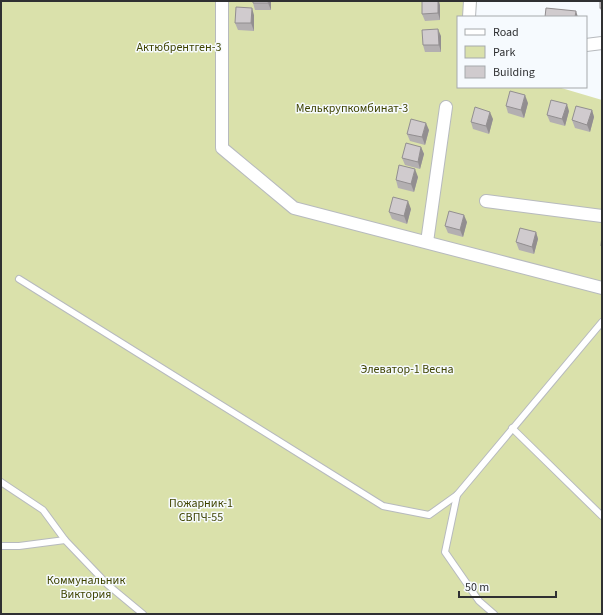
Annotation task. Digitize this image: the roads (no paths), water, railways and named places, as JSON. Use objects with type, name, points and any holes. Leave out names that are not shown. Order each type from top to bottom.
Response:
[{"type":"street","points":[[222,1],[222,148],[294,208],[602,288]]},
{"type":"street","points":[[468,16],[470,1]]},
{"type":"street","points":[[587,45],[602,43]]},
{"type":"street","points":[[427,242],[446,106]]},
{"type":"street","points":[[486,201],[602,216]]},
{"type":"lane","points":[[19,279],[383,506],[429,515],[457,495],[602,322]]},
{"type":"lane","points":[[512,428],[602,516]]},
{"type":"lane","points":[[1,482],[43,510],[65,540],[108,585],[143,614]]},
{"type":"lane","points":[[457,495],[445,552],[479,601],[494,614]]},
{"type":"lane","points":[[1,546],[18,546],[65,540]]},
{"type":"park label","name":"Актюбрентген-3","points":[[179,47]]},
{"type":"park label","name":"Мелькрупкомбинат-3","points":[[352,108]]},
{"type":"park label","name":"Элеватор-1 Весна","points":[[407,369]]},
{"type":"park label","name":"Пожарник-1 СВПЧ-55","points":[[201,510]]},
{"type":"park label","name":"Коммунальник Виктория","points":[[86,587]]}]
